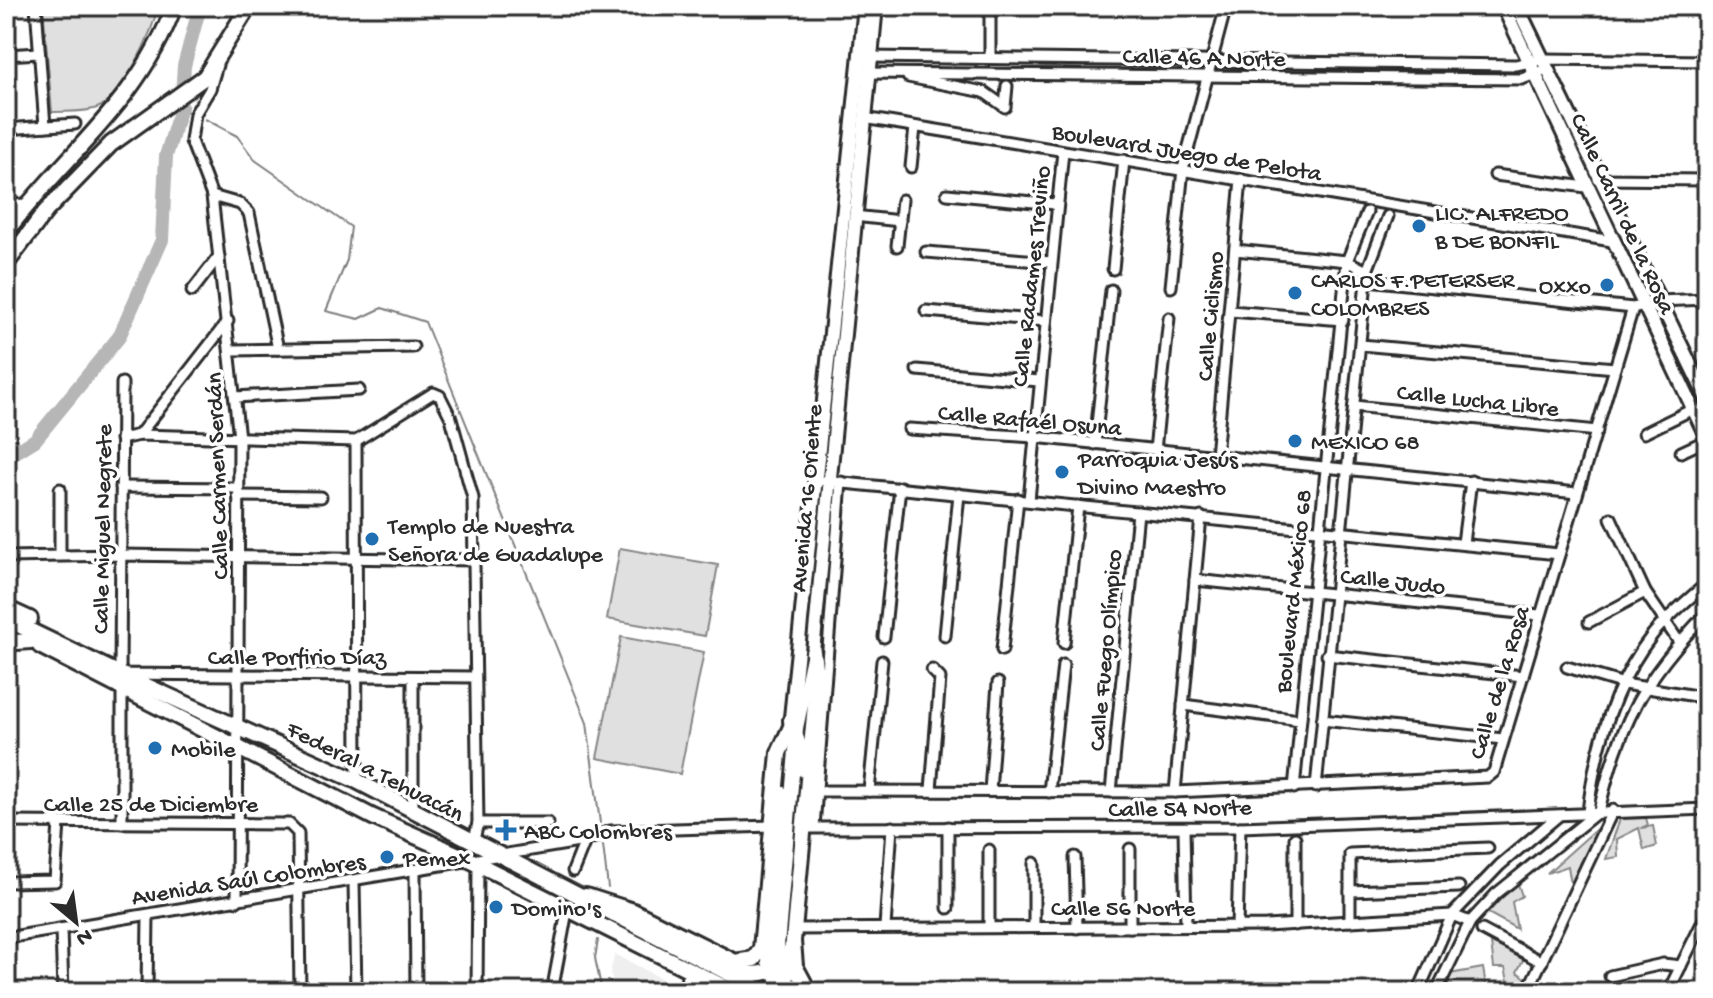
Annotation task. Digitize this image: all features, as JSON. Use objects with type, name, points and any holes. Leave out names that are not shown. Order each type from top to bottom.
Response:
[{"type":"main road","points":[[6,232],[27,204],[127,96],[157,48],[174,6]]},
{"type":"main road","points":[[6,264],[46,211],[100,154],[121,135],[192,90],[218,62],[249,6]]},
{"type":"main road","name":"Avenida 16 Oriente","points":[[864,58],[865,6]]},
{"type":"main road","name":"Avenida 16 Oriente","points":[[792,728],[813,652],[862,73],[876,6]]},
{"type":"main road","name":"Calle Carril de la Rosa","points":[[1503,6],[1543,65],[1584,183],[1612,241],[1637,306],[1706,432]]},
{"type":"main road","name":"Calle Carril de la Rosa","points":[[1517,6],[1707,399]]},
{"type":"main road","name":"Avenida 16 Oriente","points":[[778,992],[776,968],[792,728],[827,481],[864,118],[862,73]]},
{"type":"main road","points":[[6,608],[98,654],[117,677]]},
{"type":"main road","name":"Federal a Tehuacán","points":[[6,619],[117,677],[239,749],[567,911],[668,960],[743,989],[767,992]]},
{"type":"main road","name":"Federal a Tehuacán","points":[[6,629],[357,781],[743,989]]},
{"type":"main road","points":[[6,637],[16,642],[31,641]]},
{"type":"main road","points":[[809,992],[795,966],[793,857],[809,828],[817,683],[813,652]]},
{"type":"main road","points":[[516,886],[552,897],[577,897],[621,907],[735,962],[749,961],[761,949],[779,753],[792,728]]},
{"type":"main road","points":[[788,992],[776,968],[793,857],[802,764],[792,728]]},
{"type":"main road","points":[[449,852],[467,850],[473,844]]},
{"type":"main road","points":[[577,897],[630,919],[729,968],[753,975],[776,968],[793,935]]},
{"type":"main road","points":[[668,960],[684,976],[710,992]]},
{"type":"main road","name":"Avenida 16 Oriente","points":[[767,992],[776,968]]},
{"type":"street","points":[[36,6],[45,126]]},
{"type":"street","points":[[990,6],[990,58]]},
{"type":"street","points":[[1171,287],[1183,169],[1226,6]]},
{"type":"street","points":[[6,55],[39,53]]},
{"type":"street","name":"Calle 46 A Norte","points":[[864,58],[1543,65]]},
{"type":"street","points":[[1543,65],[1707,61]]},
{"type":"street","name":"Calle Carmen Serdán","points":[[218,62],[210,89],[195,114],[191,141],[196,163],[212,196],[232,350],[239,438],[237,901]]},
{"type":"street","points":[[1303,77],[1304,62]]},
{"type":"street","points":[[1423,78],[1424,64]]},
{"type":"street","name":"Calle 46 A Norte","points":[[862,73],[1522,79],[1543,65]]},
{"type":"street","points":[[904,75],[918,81],[984,92],[1005,107],[1007,86]]},
{"type":"street","points":[[984,92],[986,76]]},
{"type":"street","name":"Boulevard Juego de Pelota","points":[[864,118],[1612,241]]},
{"type":"street","points":[[6,129],[75,124]]},
{"type":"street","points":[[911,167],[915,127]]},
{"type":"street","name":"Calle Radames Treviño","points":[[1002,650],[1034,437],[1055,204],[1063,151]]},
{"type":"street","points":[[1113,269],[1124,160]]},
{"type":"street","points":[[1495,175],[1584,183],[1603,180],[1707,180]]},
{"type":"street","name":"Calle Ciclismo","points":[[1216,456],[1241,179]]},
{"type":"street","points":[[947,194],[1055,204]]},
{"type":"street","points":[[212,196],[240,204],[249,213],[278,349]]},
{"type":"street","points":[[897,246],[902,200]]},
{"type":"street","points":[[6,205],[27,204]]},
{"type":"street","name":"Boulevard México 68","points":[[1294,788],[1347,261],[1367,212]]},
{"type":"street","points":[[854,216],[900,221]]},
{"type":"street","name":"Boulevard México 68","points":[[1316,787],[1367,275],[1388,216]]},
{"type":"street","points":[[1235,250],[1347,261],[1367,275],[1637,306],[1659,301],[1707,299]]},
{"type":"street","points":[[926,252],[1051,262]]},
{"type":"street","points":[[192,291],[219,256]]},
{"type":"street","points":[[1095,444],[1111,290]]},
{"type":"street","name":"Calle de la Rosa","points":[[818,791],[1175,792],[1488,777],[1494,772],[1539,615],[1637,306]]},
{"type":"street","points":[[926,311],[1046,321]]},
{"type":"street","points":[[1230,311],[1343,320]]},
{"type":"street","points":[[1155,450],[1169,318]]},
{"type":"street","points":[[139,435],[228,321]]},
{"type":"street","points":[[1361,345],[1615,368]]},
{"type":"street","points":[[232,350],[413,347]]},
{"type":"street","points":[[917,370],[1039,381]]},
{"type":"street","name":"Calle Miguel Negrete","points":[[122,383],[117,677],[122,823]]},
{"type":"street","points":[[235,397],[359,390]]},
{"type":"street","points":[[121,439],[139,435],[356,441],[437,392],[451,418],[473,498],[478,823],[473,844]]},
{"type":"street","name":"Calle Lucha Libre","points":[[1354,406],[1597,431]]},
{"type":"street","points":[[1644,433],[1693,409]]},
{"type":"street","name":"Calle Rafaél Osuna","points":[[909,429],[1034,437],[1577,493]]},
{"type":"street","points":[[1681,452],[1706,432]]},
{"type":"street","points":[[356,441],[357,781]]},
{"type":"street","points":[[809,828],[818,791],[827,481],[1559,554]]},
{"type":"street","points":[[1463,543],[1471,481]]},
{"type":"street","points":[[121,487],[321,497]]},
{"type":"street","points":[[884,637],[900,487]]},
{"type":"street","points":[[60,489],[60,555]]},
{"type":"street","points":[[945,636],[959,494]]},
{"type":"street","points":[[1064,643],[1078,506]]},
{"type":"street","name":"Calle Fuego Olímpico","points":[[1111,792],[1138,512]]},
{"type":"street","points":[[1175,792],[1201,517]]},
{"type":"street","points":[[1611,518],[1645,592],[1663,623],[1679,642]]},
{"type":"street","points":[[6,557],[120,555],[476,560]]},
{"type":"street","name":"Calle Judo","points":[[1195,580],[1539,615]]},
{"type":"street","points":[[1588,812],[1598,745],[1624,684],[1663,623],[1707,583]]},
{"type":"street","points":[[1589,622],[1645,592]]},
{"type":"street","points":[[1436,992],[1470,922],[1496,894],[1599,811],[1611,757],[1644,688],[1679,642],[1707,613]]},
{"type":"street","points":[[1327,655],[1523,676]]},
{"type":"street","points":[[869,791],[882,661]]},
{"type":"street","points":[[1049,792],[1063,665]]},
{"type":"street","points":[[1567,667],[1624,684],[1707,698]]},
{"type":"street","points":[[931,790],[940,678],[932,670]]},
{"type":"street","name":"Calle Porfirio Díaz","points":[[117,677],[475,677]]},
{"type":"street","points":[[413,677],[413,810]]},
{"type":"street","points":[[990,791],[998,683]]},
{"type":"street","points":[[1183,705],[1300,720]]},
{"type":"street","points":[[1322,720],[1503,739]]},
{"type":"street","name":"Calle 54 Norte","points":[[809,828],[1240,827],[1558,816],[1613,810],[1707,809]]},
{"type":"street","points":[[1527,992],[1613,810]]},
{"type":"street","points":[[1418,992],[1452,915],[1500,865],[1558,816]]},
{"type":"street","name":"Calle 25 de Diciembre","points":[[6,822],[289,824],[295,827],[299,891]]},
{"type":"street","points":[[6,882],[55,881],[59,823]]},
{"type":"street","points":[[478,823],[548,823]]},
{"type":"street","name":"Avenida Saúl Colombres","points":[[6,938],[475,863],[496,856],[585,841],[610,831],[772,826]]},
{"type":"street","points":[[885,927],[892,827]]},
{"type":"street","points":[[948,827],[948,908]]},
{"type":"street","points":[[1237,926],[1240,827]]},
{"type":"street","points":[[1184,828],[1186,926]]},
{"type":"street","points":[[1295,838],[1295,925]]},
{"type":"street","points":[[573,871],[585,841]]},
{"type":"street","points":[[1350,921],[1350,854],[1488,848]]},
{"type":"street","points":[[1130,849],[1130,927]]},
{"type":"street","points":[[989,850],[989,927]]},
{"type":"street","points":[[1075,857],[1077,928]]},
{"type":"street","points":[[475,863],[477,992]]},
{"type":"street","points":[[1034,863],[1034,927]]},
{"type":"street","points":[[415,872],[416,992]]},
{"type":"street","points":[[354,882],[356,992]]},
{"type":"street","points":[[1350,891],[1459,887]]},
{"type":"street","points":[[299,891],[300,992]]},
{"type":"street","points":[[552,992],[567,911]]},
{"type":"street","points":[[1668,992],[1707,913]]},
{"type":"street","points":[[147,992],[148,915]]},
{"type":"street","points":[[1452,915],[1470,922]]},
{"type":"street","name":"Calle 56 Norte","points":[[793,935],[885,927],[1295,925],[1452,915]]},
{"type":"street","points":[[61,929],[63,992]]},
{"type":"street","points":[[1482,930],[1542,962]]},
{"type":"street","points":[[1610,976],[1663,964],[1681,966]]},
{"type":"shaded area","points":[[43,6],[157,6],[136,63],[117,92],[97,108],[52,112]]},
{"type":"shaded area","points":[[620,548],[718,565],[705,636],[607,619]]},
{"type":"shaded area","points":[[621,637],[704,652],[680,774],[597,758]]},
{"type":"shaded area","points":[[1646,818],[1648,825],[1641,828],[1653,826],[1657,846],[1644,850],[1639,828],[1617,839],[1618,857],[1606,859],[1620,819]]},
{"type":"shaded area","points":[[1602,824],[1587,863],[1581,862],[1572,891],[1568,866],[1547,873]]},
{"type":"shaded area","points":[[1517,881],[1522,896],[1512,902],[1517,929],[1488,913]]},
{"type":"shaded area","points":[[1491,943],[1524,958],[1517,972],[1526,978],[1518,992],[1502,992],[1510,989],[1505,968],[1494,968]]},
{"type":"shaded area","points":[[615,954],[687,992],[616,992],[610,973]]},
{"type":"shaded area","points":[[1483,968],[1486,986],[1449,992],[1452,984],[1447,980],[1450,974]]},
{"type":"waterway","points":[[182,96],[184,66],[200,6]]},
{"type":"waterway","points":[[6,458],[35,440],[119,337],[162,240],[166,156],[181,107]]},
{"type":"waterway","points":[[181,110],[189,112]]},
{"type":"waterway","points":[[205,119],[237,136],[255,160],[351,227],[347,260],[326,311],[359,319],[382,308],[425,322],[587,723],[600,823]]},
{"type":"waterway","points":[[603,845],[608,888]]},
{"type":"waterway","points":[[598,940],[595,958],[602,992]]},
{"type":"place","name":"LIC. ALFREDO B DE BONFIL","points":[[1419,226]]},
{"type":"place","name":"Oxxo","points":[[1607,285]]},
{"type":"place","name":"CARLOS F.PETERSER COLOMBRES","points":[[1295,293]]},
{"type":"place","name":"MEXICO 68","points":[[1295,441]]},
{"type":"place","name":"Parroquia Jesús Divino Maestro","points":[[1062,472]]},
{"type":"place","name":"Templo de Nuestra Señora de Guadalupe","points":[[372,539]]},
{"type":"place","name":"Mobile","points":[[155,748]]},
{"type":"place","name":"ABC Colombres","points":[[506,830]]},
{"type":"place","name":"Pemex","points":[[387,857]]},
{"type":"place","name":"Domino's","points":[[496,907]]}]
